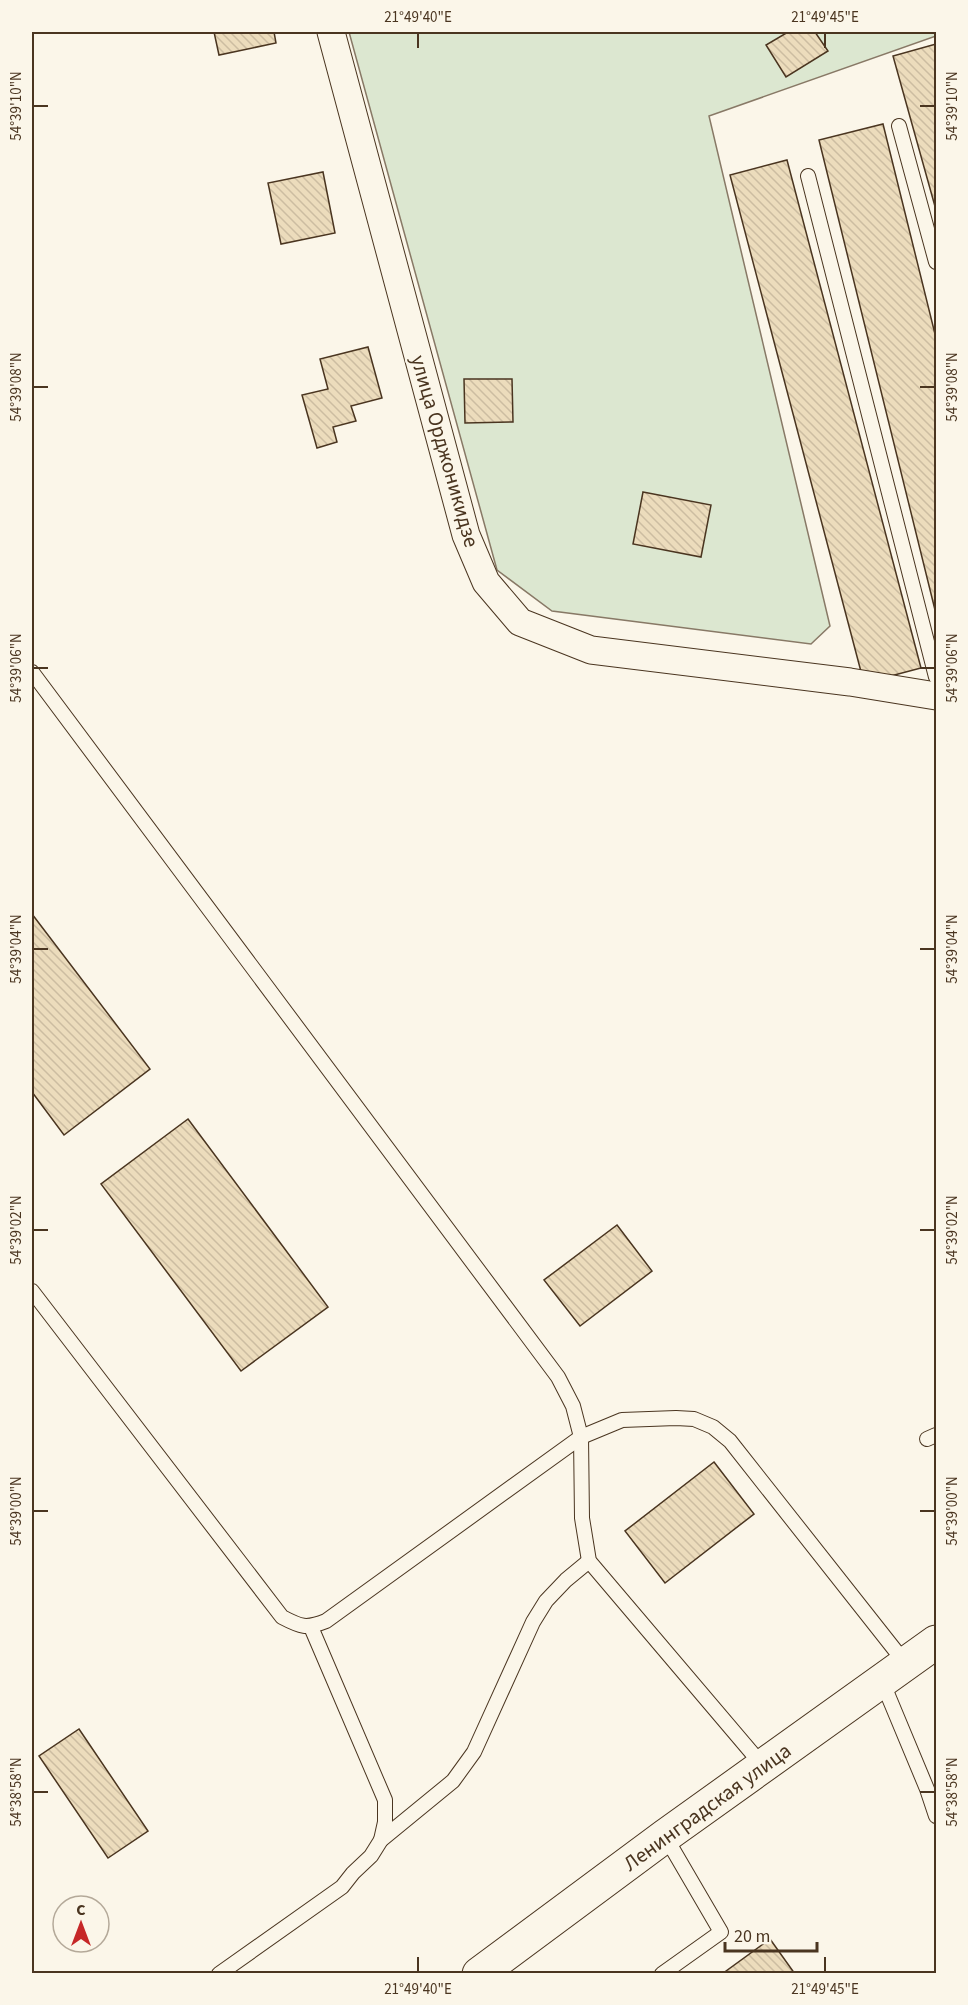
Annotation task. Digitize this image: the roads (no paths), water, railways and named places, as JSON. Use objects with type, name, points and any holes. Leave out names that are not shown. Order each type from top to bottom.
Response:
[{"type":"street","name":"улица Орджоникидзе","points":[[331,32],[466,535],[486,582],[520,622],[591,650],[850,682],[936,696]]},
{"type":"street","name":"Ленинградская улица","points":[[479,1974],[665,1836],[936,1642]]},
{"type":"lane","points":[[899,126],[936,262]]},
{"type":"lane","points":[[808,176],[936,677]]},
{"type":"lane","points":[[32,672],[558,1377],[573,1406],[581,1437],[582,1518],[589,1561],[763,1766]]},
{"type":"lane","points":[[32,1291],[282,1617],[295,1624],[311,1627],[326,1621],[581,1437],[622,1420],[645,1418],[694,1419],[713,1427],[730,1441],[894,1672],[936,1816]]},
{"type":"lane","points":[[219,1974],[342,1887],[371,1856],[381,1840],[453,1781],[474,1752],[533,1622],[546,1601],[589,1561]]},
{"type":"lane","points":[[311,1627],[385,1800],[385,1822],[381,1840]]},
{"type":"lane","points":[[662,1974],[721,1932],[665,1836]]}]
